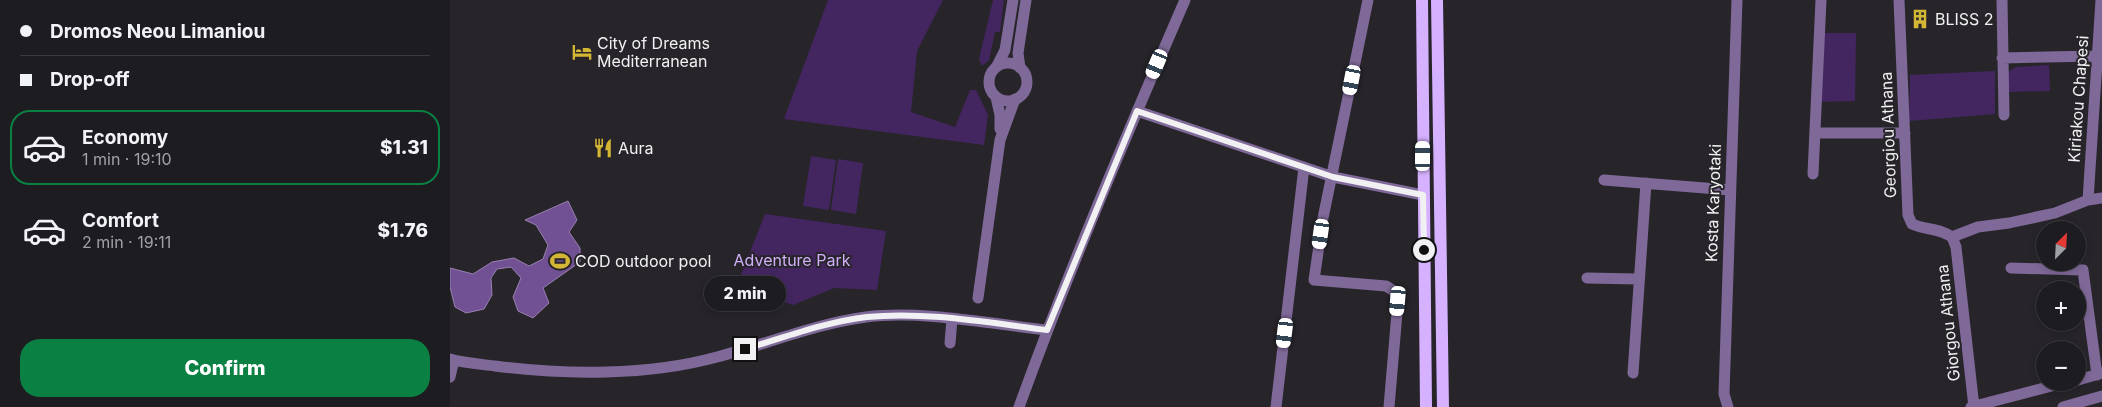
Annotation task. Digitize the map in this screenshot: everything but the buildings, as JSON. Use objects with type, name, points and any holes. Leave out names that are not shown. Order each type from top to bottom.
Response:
[{"type":"main road","points":[[1422,0],[1426,407]]},
{"type":"main road","points":[[1437,0],[1442,407]]},
{"type":"street","points":[[978,298],[1000,140],[1000,115],[996,97],[990,89],[989,83],[991,74],[1005,50],[1012,0]]},
{"type":"street","points":[[996,97],[1006,101],[1015,99],[1023,94],[1026,85],[1025,76],[1020,68],[1018,53],[1026,0]]},
{"type":"street","points":[[1019,407],[1047,330],[1185,0]]},
{"type":"street","points":[[1368,0],[1333,177],[1323,218],[1314,280],[1386,286],[1394,291],[1398,301],[1389,407]]},
{"type":"street","name":"Kosta Karyotaki","points":[[1728,407],[1724,394],[1737,0]]},
{"type":"street","points":[[1813,174],[1821,0]]},
{"type":"street","name":"Georgiou Athana","points":[[1899,0],[1908,215],[1912,224],[1922,229],[1944,231],[1952,237]]},
{"type":"street","points":[[2002,0],[2004,115]]},
{"type":"street","name":"Kiriakou Chapesi","points":[[2088,200],[2101,0]]},
{"type":"street","points":[[2002,58],[2097,56]]},
{"type":"street","points":[[997,66],[1012,64],[1020,68]]},
{"type":"street","points":[[1000,140],[1015,99]]},
{"type":"street","points":[[1137,111],[1333,177],[1423,195]]},
{"type":"street","points":[[1815,133],[1905,133]]},
{"type":"street","points":[[1276,407],[1304,168]]},
{"type":"street","points":[[1604,180],[1730,190]]},
{"type":"street","points":[[1633,373],[1646,183]]},
{"type":"street","points":[[1952,237],[1978,227],[2009,223],[2055,213],[2088,200],[2102,198]]},
{"type":"street","name":"Giorgou Athana","points":[[1952,237],[1956,247],[1973,407]]},
{"type":"street","points":[[2011,268],[2084,270],[2099,374],[2086,378]]},
{"type":"street","points":[[1587,278],[1640,279]]},
{"type":"street","points":[[450,377],[452,360],[539,372],[612,372],[683,365],[715,358],[803,330],[834,322],[868,317],[952,320],[1047,330]]},
{"type":"street","points":[[950,343],[952,320]]},
{"type":"street","points":[[1973,407],[2036,390]]},
{"type":"street","points":[[2063,407],[2102,396]]},
{"type":"green space","points":[[828,0],[943,0],[917,51],[911,112],[955,127],[970,90],[976,90],[988,115],[984,145],[784,119]]},
{"type":"green space","points":[[993,0],[1004,0],[1000,32],[995,32],[989,60],[982,66],[979,59]]},
{"type":"green space","points":[[1819,33],[1856,33],[1855,101],[1818,102]]},
{"type":"green space","points":[[2049,65],[2050,91],[2007,92],[2008,72],[2016,67]]},
{"type":"green space","points":[[1995,71],[1995,114],[1909,121],[1910,75]]},
{"type":"green space","points":[[811,156],[836,160],[829,210],[803,206]]},
{"type":"green space","points":[[838,159],[863,163],[856,214],[831,210]]},
{"type":"green space","name":"Adventure Park","points":[[765,214],[886,231],[877,290],[834,288],[793,305],[745,289],[741,275]]},
{"type":"shaded area","name":"COD outdoor pool","points":[[568,201],[577,220],[569,232],[580,248],[580,262],[543,288],[549,303],[533,318],[518,311],[513,297],[521,278],[511,267],[497,269],[491,278],[492,295],[484,309],[466,313],[455,307],[450,287],[450,268],[473,274],[492,262],[514,258],[529,266],[543,259],[548,245],[536,225],[525,220]]},
{"type":"place","name":"BLISS 2","points":[[1920,19]]},
{"type":"place","name":"City of Dreams Mediterranean","points":[[582,52]]},
{"type":"place","name":"Aura","points":[[603,148]]},
{"type":"place","name":"COD outdoor pool","points":[[560,261]]},
{"type":"route","points":[[745,349],[803,330],[834,322],[868,317],[923,317],[1047,330],[1137,111],[1333,177],[1423,195],[1424,250]]}]
